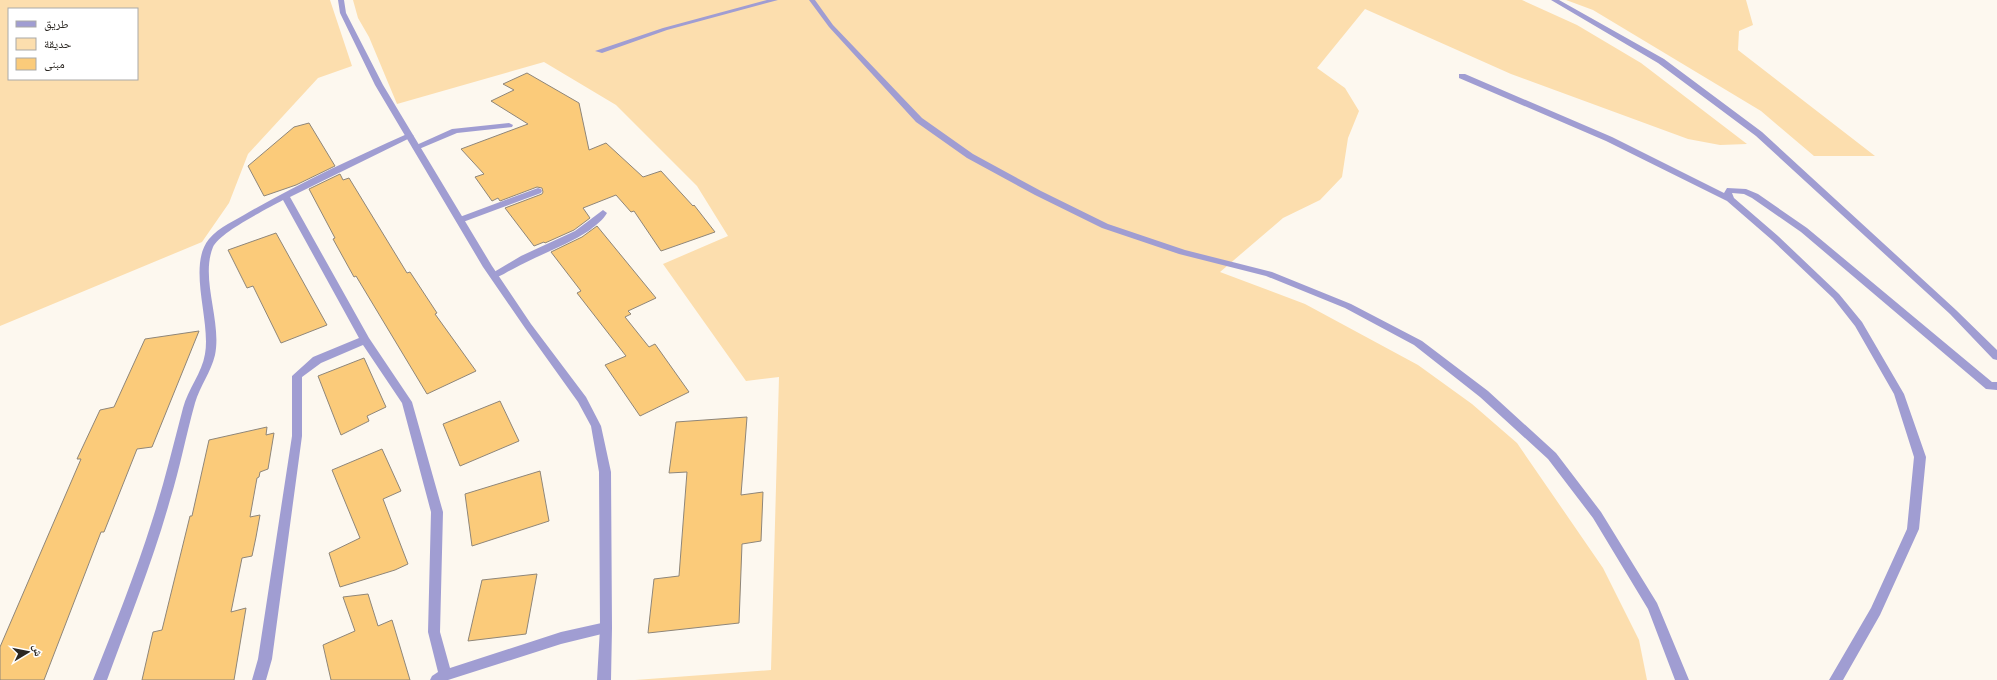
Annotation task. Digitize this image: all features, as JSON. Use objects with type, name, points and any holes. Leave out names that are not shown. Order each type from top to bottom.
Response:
[{"type":"street","points":[[341,0],[343,13],[359,47],[416,147],[494,275],[528,326],[582,400],[596,426],[605,472],[606,628],[604,680]]},
{"type":"street","points":[[599,52],[665,28],[775,0]]},
{"type":"street","points":[[812,0],[831,26],[918,120],[970,156],[1105,226],[1182,252],[1269,274],[1348,306],[1418,343],[1478,389],[1552,456],[1597,515],[1653,607],[1682,680]]},
{"type":"street","points":[[1554,0],[1661,61],[1759,134],[1953,312],[1997,356]]},
{"type":"street","points":[[1462,76],[1609,139],[1730,199],[1775,238],[1836,296],[1859,324],[1899,394],[1920,457],[1913,529],[1876,610],[1836,680]]},
{"type":"street","points":[[416,147],[456,132],[510,125]]},
{"type":"street","points":[[100,680],[152,541],[165,498],[191,398],[210,355],[211,321],[206,289],[205,254],[209,245],[216,236],[285,196],[341,166],[410,136]]},
{"type":"street","points":[[1730,199],[1728,194],[1730,190],[1746,192],[1755,196],[1798,226],[1990,386],[1997,386]]},
{"type":"street","points":[[460,220],[538,191]]},
{"type":"street","points":[[285,196],[365,340],[406,402],[436,512],[434,632],[441,678],[561,638],[606,628]]},
{"type":"street","points":[[494,275],[530,255],[566,240],[595,223],[603,213]]},
{"type":"street","points":[[259,680],[265,659],[297,436],[297,376],[316,360],[365,340]]},
{"type":"green space","points":[[0,0],[330,0],[352,66],[318,78],[248,154],[229,203],[202,242],[0,326]]},
{"type":"green space","points":[[353,0],[1522,0],[1577,25],[1641,63],[1747,144],[1720,145],[1688,139],[1511,74],[1365,9],[1317,68],[1345,88],[1359,111],[1348,138],[1342,177],[1320,200],[1283,218],[1220,272],[1305,304],[1418,365],[1472,404],[1517,443],[1603,568],[1639,640],[1647,680],[635,680],[771,670],[779,377],[746,381],[663,264],[728,236],[697,186],[616,105],[544,62],[397,104],[369,37],[358,18]]},
{"type":"green space","points":[[1566,0],[1746,0],[1753,25],[1739,31],[1738,50],[1875,156],[1814,156],[1761,111],[1593,10]]},
{"type":"building","points":[[527,73],[579,103],[589,150],[606,143],[643,177],[661,171],[693,206],[694,205],[715,232],[661,251],[634,211],[631,212],[616,195],[583,208],[590,218],[574,230],[545,243],[544,242],[534,246],[505,208],[542,194],[542,188],[537,187],[500,201],[498,198],[492,201],[475,177],[484,174],[461,149],[528,124],[491,101],[514,90],[503,84]]},
{"type":"building","points":[[309,123],[335,166],[296,185],[264,196],[248,166],[294,127]]},
{"type":"building","points":[[340,174],[343,180],[349,178],[407,273],[410,272],[437,313],[435,314],[476,371],[427,394],[356,276],[354,277],[333,239],[335,238],[309,189]]},
{"type":"building","points":[[597,226],[656,298],[628,311],[631,314],[625,317],[649,347],[655,344],[689,392],[640,416],[605,365],[626,356],[577,293],[581,291],[551,252],[582,237]]},
{"type":"building","points":[[276,233],[327,325],[281,343],[253,286],[247,288],[228,250]]},
{"type":"building","points":[[199,331],[152,447],[137,449],[104,532],[101,532],[44,680],[0,680],[0,647],[81,459],[77,459],[100,410],[114,407],[145,339]]},
{"type":"building","points":[[364,358],[386,407],[367,416],[369,421],[341,435],[318,376]]},
{"type":"building","points":[[500,401],[519,441],[460,466],[443,424]]},
{"type":"building","points":[[747,417],[741,495],[763,492],[761,541],[742,544],[739,623],[648,633],[654,579],[679,576],[687,472],[669,473],[676,422]]},
{"type":"building","points":[[267,427],[266,435],[274,433],[268,469],[260,472],[259,477],[257,478],[250,517],[260,515],[256,537],[252,556],[242,558],[231,612],[246,608],[234,680],[142,680],[153,632],[162,630],[190,516],[192,516],[209,440]]},
{"type":"building","points":[[382,449],[401,491],[383,499],[408,564],[395,570],[340,587],[329,553],[360,538],[332,470]]},
{"type":"building","points":[[540,471],[549,521],[472,546],[465,494]]},
{"type":"building","points":[[537,574],[526,634],[468,641],[482,580]]},
{"type":"building","points":[[368,594],[378,626],[392,620],[410,680],[331,680],[323,645],[355,631],[343,597]]}]
